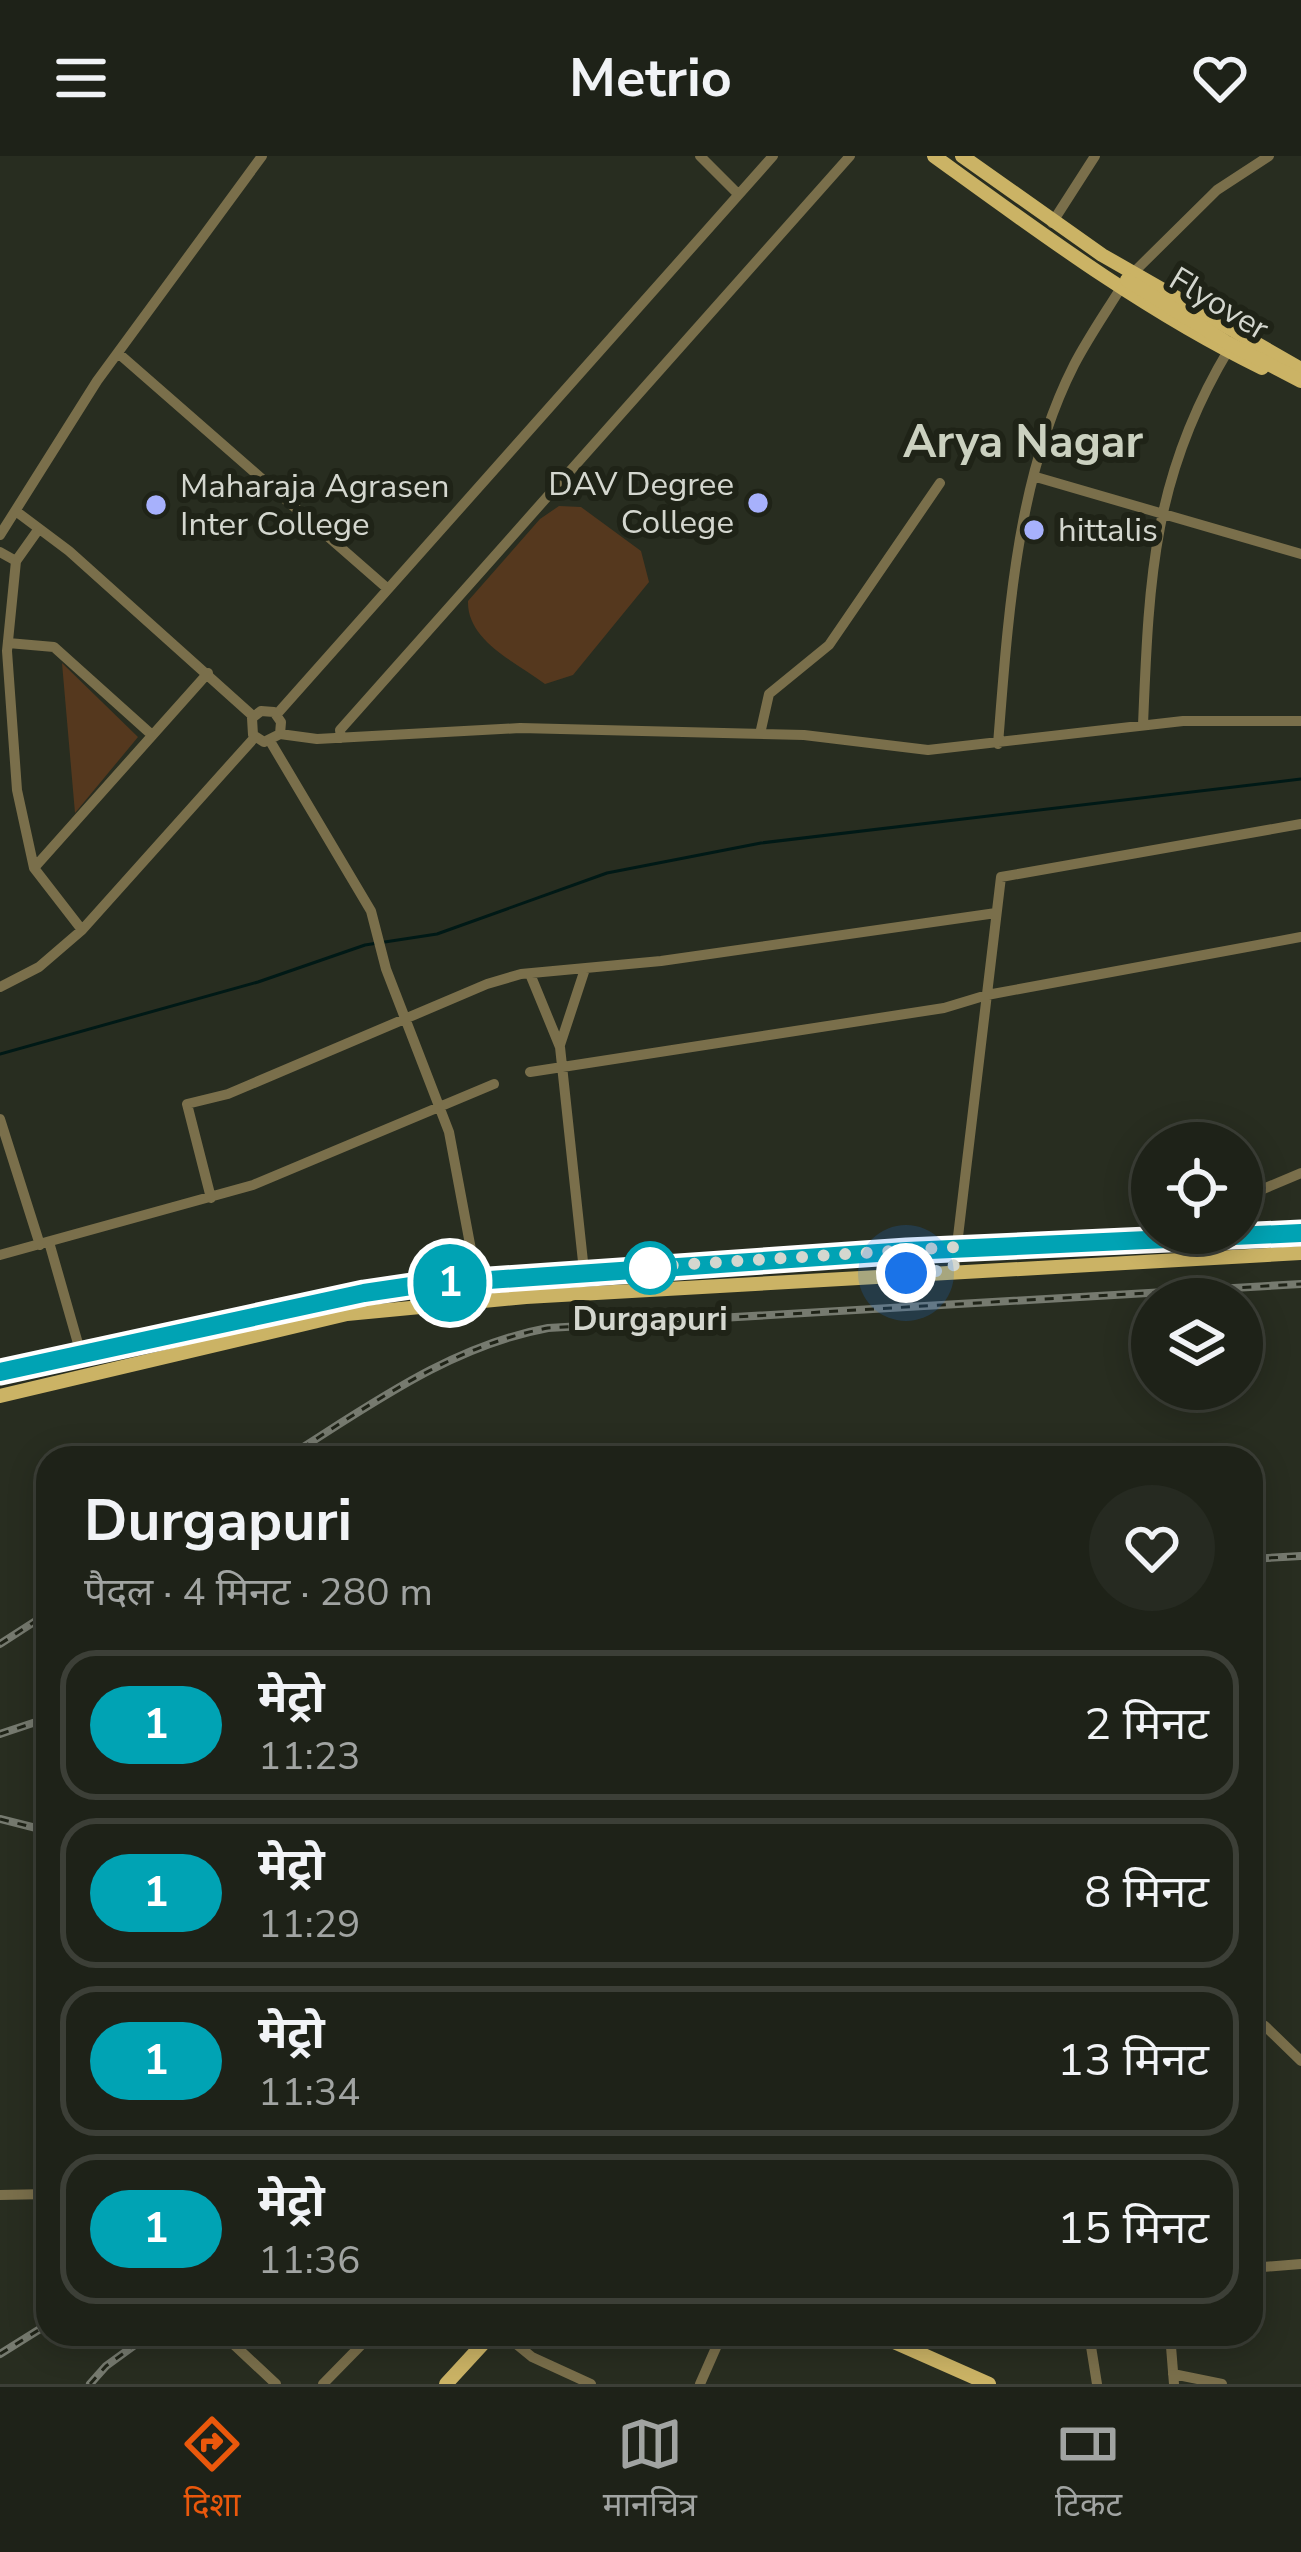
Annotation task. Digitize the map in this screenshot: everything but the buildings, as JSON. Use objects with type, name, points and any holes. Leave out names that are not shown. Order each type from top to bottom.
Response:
[{"type":"main road","points":[[934,156],[1047,238],[1301,369]]},
{"type":"main road","points":[[962,156],[1053,220],[1092,259]]},
{"type":"main road","name":"Flyover","points":[[1092,259],[1301,384]]},
{"type":"main road","points":[[1127,280],[1228,351],[1301,384]]},
{"type":"main road","points":[[1263,1230],[1301,1228]]},
{"type":"main road","points":[[1268,1230],[1268,1254]]},
{"type":"main road","points":[[0,1375],[333,1294],[584,1271],[1131,1236]]},
{"type":"main road","points":[[0,1396],[347,1314],[526,1297],[1301,1252]]},
{"type":"main road","points":[[446,2384],[481,2346]]},
{"type":"main road","points":[[903,2346],[989,2384]]},
{"type":"street","points":[[0,535],[118,353],[262,156]]},
{"type":"street","points":[[700,156],[738,194]]},
{"type":"street","points":[[277,714],[773,156]]},
{"type":"street","points":[[340,738],[340,730],[850,156]]},
{"type":"street","points":[[1047,238],[1053,220],[1095,156]]},
{"type":"street","points":[[998,744],[1020,531],[1073,367],[1127,280],[1217,190],[1269,156]]},
{"type":"street","points":[[1143,725],[1148,620],[1166,489],[1190,424],[1237,336]]},
{"type":"street","points":[[118,353],[388,589]]},
{"type":"street","points":[[1036,477],[1301,554]]},
{"type":"street","points":[[760,734],[769,694],[829,645],[940,483]]},
{"type":"street","points":[[17,512],[69,551],[254,716]]},
{"type":"street","points":[[38,530],[16,561],[8,643],[17,790],[34,868],[82,930]]},
{"type":"street","points":[[0,552],[16,561]]},
{"type":"street","points":[[8,643],[54,647],[152,735]]},
{"type":"street","points":[[34,868],[208,673]]},
{"type":"street","points":[[255,737],[250,730],[254,716],[262,710],[277,714],[281,722],[275,738],[371,910],[382,954],[440,1108],[481,1303]]},
{"type":"street","points":[[255,737],[340,738],[520,728],[760,734],[928,750],[1183,721],[1301,721]]},
{"type":"street","points":[[0,987],[40,967],[82,930],[255,737]]},
{"type":"street","points":[[953,1270],[1001,877],[1301,824]]},
{"type":"street","points":[[212,1198],[187,1104],[228,1094],[487,984],[530,974],[997,914]]},
{"type":"street","points":[[530,1072],[944,1008],[987,995],[1301,938]]},
{"type":"street","points":[[560,1047],[585,969]]},
{"type":"street","points":[[530,974],[560,1047],[584,1271]]},
{"type":"street","points":[[0,1255],[253,1185],[494,1084]]},
{"type":"street","points":[[0,1119],[4,1148],[45,1243],[81,1354]]},
{"type":"street","points":[[1263,1189],[1301,1173]]},
{"type":"street","points":[[1263,2025],[1301,2061]]},
{"type":"street","points":[[0,2195],[36,2194]]},
{"type":"street","points":[[1263,2267],[1301,2264]]},
{"type":"street","points":[[236,2346],[276,2384]]},
{"type":"street","points":[[323,2384],[360,2346]]},
{"type":"street","points":[[519,2346],[591,2384]]},
{"type":"street","points":[[700,2384],[717,2346]]},
{"type":"street","points":[[1091,2346],[1097,2384]]},
{"type":"street","points":[[1170,2346],[1174,2379],[1222,2384]]},
{"type":"shaded area","points":[[559,506],[581,507],[641,551],[649,582],[573,675],[545,684],[484,639],[468,601],[540,519]]},
{"type":"shaded area","points":[[62,663],[138,737],[75,813]]},
{"type":"waterway","points":[[0,1054],[258,982],[365,945],[437,934],[607,873],[761,843],[1301,779]]},
{"type":"railway","points":[[0,1379],[418,1291],[908,1258],[1301,1239]]},
{"type":"railway","points":[[305,1446],[444,1363],[548,1328],[1301,1284]]},
{"type":"railway","points":[[1263,1558],[1301,1556]]},
{"type":"railway","points":[[0,1644],[36,1621]]},
{"type":"railway","points":[[0,1734],[36,1722]]},
{"type":"railway","points":[[0,1819],[36,1828]]},
{"type":"railway","points":[[0,2354],[36,2332]]},
{"type":"railway","points":[[90,2384],[134,2346]]},
{"type":"metro line","name":"1","points":[[0,1372],[418,1285],[907,1251],[1301,1233]]},
{"type":"place","name":"DAV Degree College","points":[[758,503]]},
{"type":"place","name":"Maharaja Agrasen Inter College","points":[[156,505]]},
{"type":"place","name":"hittalis","points":[[1034,530]]},
{"type":"place","name":"Durgapuri","points":[[650,1268]]},
{"type":"district","name":"Arya Nagar","points":[[1023,442]]},
{"type":"route","points":[[650,1268],[629,1268],[956,1247],[953,1270],[906,1273]]}]
